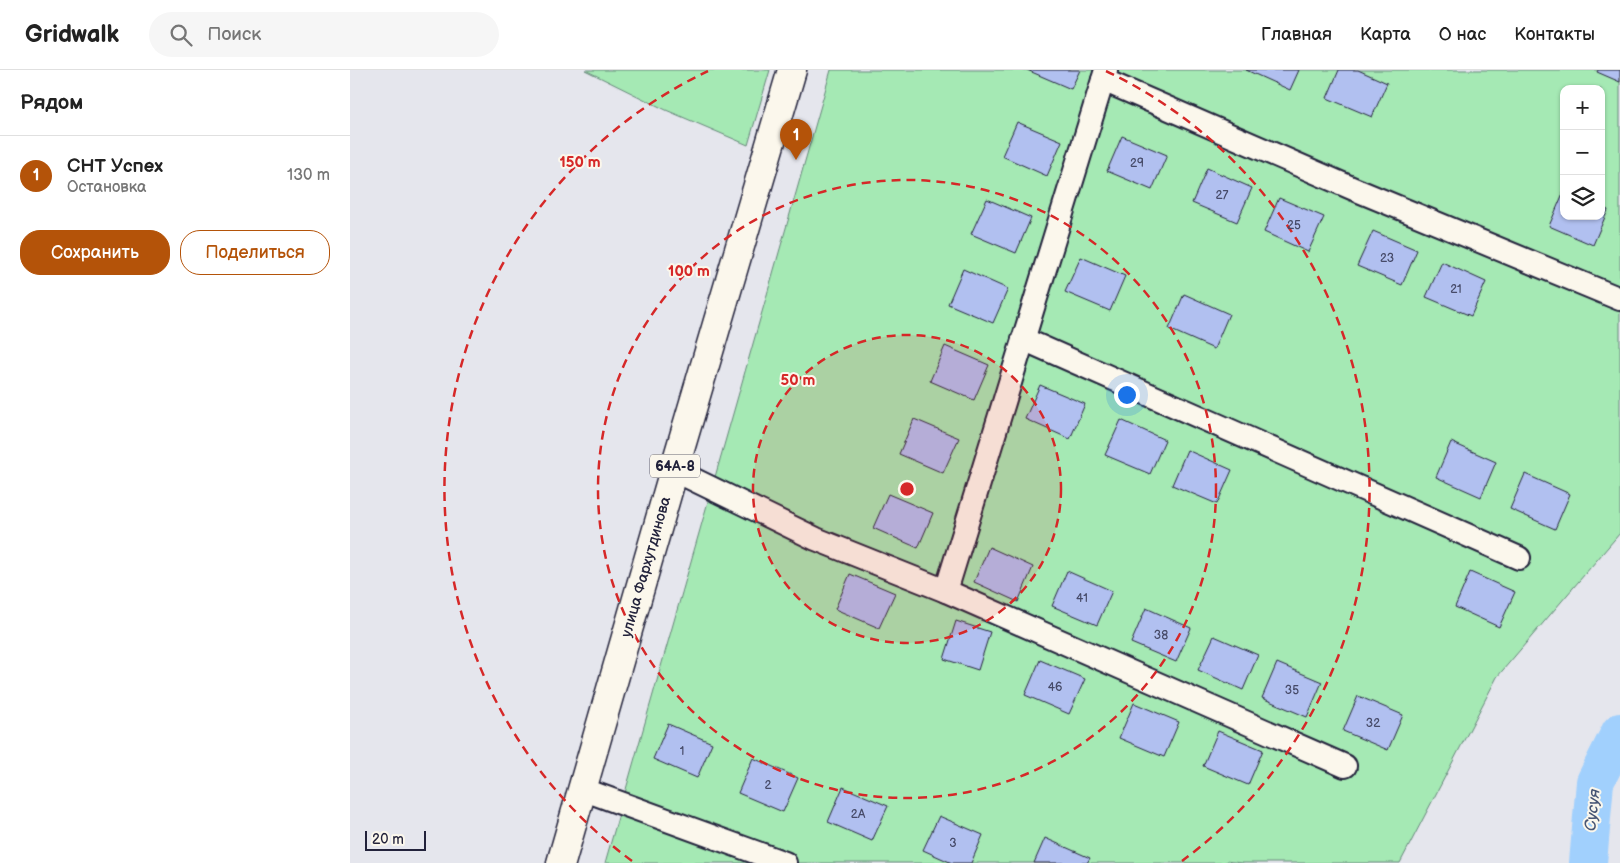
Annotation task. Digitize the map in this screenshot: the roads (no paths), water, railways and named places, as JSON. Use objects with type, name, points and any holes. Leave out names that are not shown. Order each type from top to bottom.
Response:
[{"type":"main road","name":"улица Фархутдинова","points":[[561,863],[792,70]]},
{"type":"street","points":[[946,591],[1105,75],[1354,189],[1620,298]]},
{"type":"street","points":[[1023,339],[1519,558]]},
{"type":"street","points":[[674,470],[816,539],[946,591],[1345,766]]},
{"type":"street","points":[[582,789],[785,863]]},
{"type":"waterway","name":"Сусуя","points":[[1588,863],[1595,782],[1620,732]]},
{"type":"place","name":"СНТ Успех","points":[[796,160]]}]
